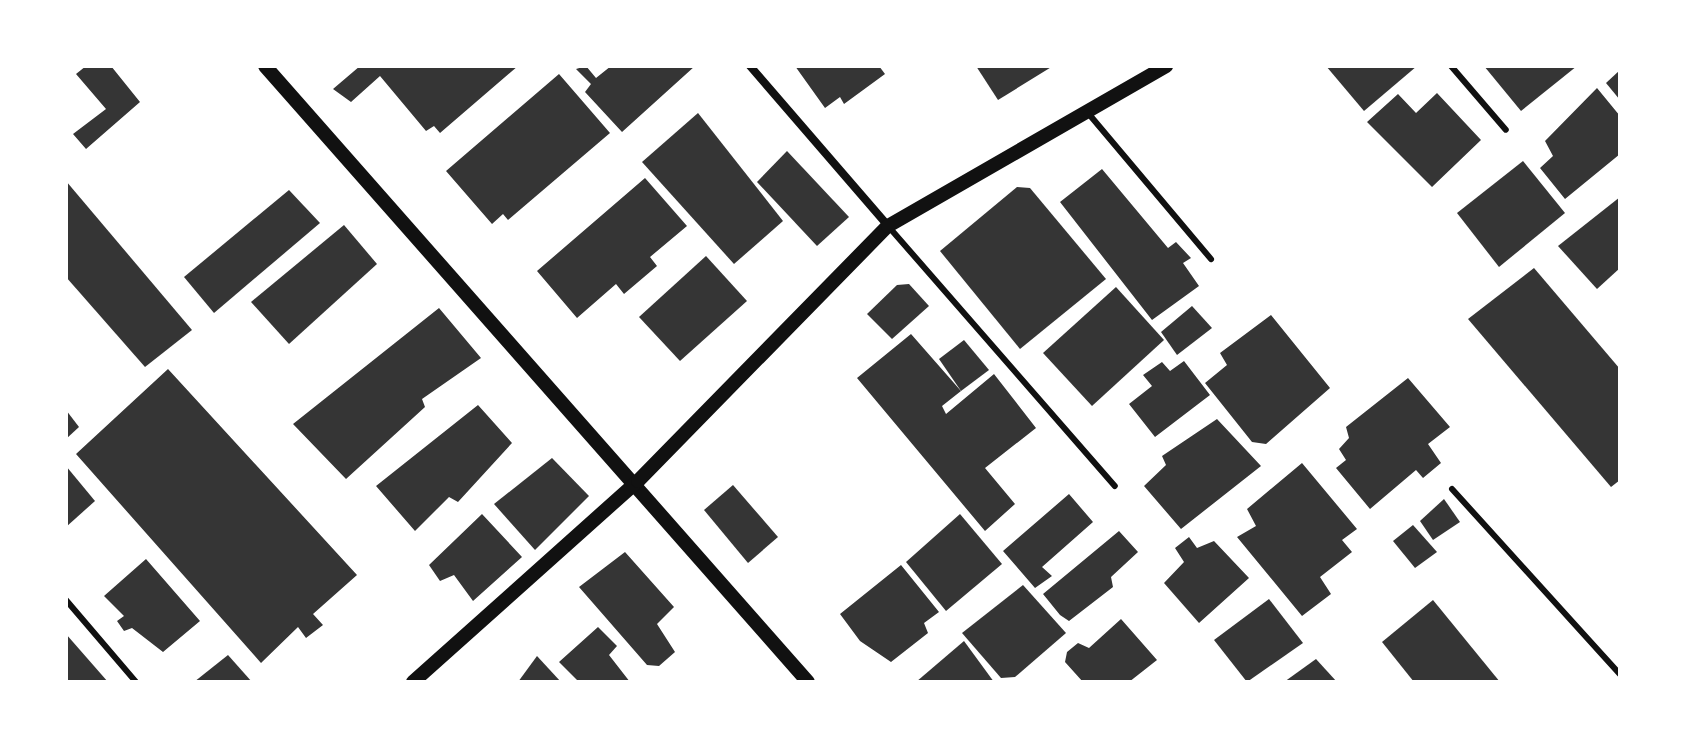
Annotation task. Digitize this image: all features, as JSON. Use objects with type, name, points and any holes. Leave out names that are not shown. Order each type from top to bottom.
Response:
[{"type":"street","points":[[265,66],[638,481],[808,682]]},
{"type":"street","points":[[750,66],[888,226]]},
{"type":"street","points":[[413,682],[638,481],[888,226],[1166,66]]},
{"type":"lane","points":[[1451,66],[1506,130]]},
{"type":"lane","points":[[1088,113],[1211,259]]},
{"type":"lane","points":[[888,226],[1115,486]]},
{"type":"lane","points":[[1452,489],[1620,674]]},
{"type":"lane","points":[[66,600],[136,682]]},
{"type":"building","points":[[86,66],[111,66],[140,102],[86,149],[73,134],[106,109],[76,74]]},
{"type":"building","points":[[360,66],[518,66],[440,133],[434,126],[426,131],[380,76],[351,102],[333,89]]},
{"type":"building","points":[[586,66],[596,78],[611,66],[695,66],[622,132],[585,92],[591,84],[576,69]]},
{"type":"building","points":[[795,66],[879,66],[885,74],[844,104],[840,97],[825,108]]},
{"type":"building","points":[[976,66],[1053,66],[998,100]]},
{"type":"building","points":[[1326,66],[1417,66],[1364,111]]},
{"type":"building","points":[[1484,66],[1577,66],[1521,111]]},
{"type":"building","points":[[1620,70],[1620,100],[1606,83]]},
{"type":"building","points":[[559,74],[610,133],[508,220],[503,214],[492,224],[446,171]]},
{"type":"building","points":[[1597,88],[1620,116],[1620,154],[1565,199],[1540,168],[1553,156],[1545,141]]},
{"type":"building","points":[[1437,93],[1481,140],[1432,187],[1367,122],[1398,94],[1416,113]]},
{"type":"building","points":[[698,113],[783,221],[734,264],[642,162]]},
{"type":"building","points":[[787,151],[849,217],[817,246],[757,182]]},
{"type":"building","points":[[1523,161],[1565,213],[1499,267],[1457,213]]},
{"type":"building","points":[[1102,169],[1168,248],[1176,242],[1191,258],[1183,263],[1199,286],[1152,320],[1060,202]]},
{"type":"building","points":[[645,178],[687,226],[650,257],[657,266],[624,294],[616,284],[577,318],[537,271]]},
{"type":"building","points":[[66,181],[192,330],[145,367],[66,277]]},
{"type":"building","points":[[1017,187],[1030,188],[1106,279],[1020,349],[940,251]]},
{"type":"building","points":[[289,190],[320,223],[214,313],[184,277]]},
{"type":"building","points":[[1620,197],[1620,268],[1597,289],[1558,246]]},
{"type":"building","points":[[344,225],[377,264],[289,344],[251,302]]},
{"type":"building","points":[[706,256],[747,301],[680,361],[639,317]]},
{"type":"building","points":[[1534,268],[1620,369],[1620,480],[1611,487],[1468,319]]},
{"type":"building","points":[[909,284],[929,306],[892,339],[867,314],[897,285]]},
{"type":"building","points":[[1116,287],[1164,340],[1092,406],[1043,353]]},
{"type":"building","points":[[1192,306],[1212,328],[1177,355],[1161,332]]},
{"type":"building","points":[[439,308],[481,358],[422,399],[425,407],[346,479],[293,424]]},
{"type":"building","points":[[1271,315],[1330,388],[1266,444],[1252,442],[1205,383],[1227,365],[1220,353]]},
{"type":"building","points":[[911,334],[961,391],[942,406],[946,414],[994,374],[1036,428],[985,468],[1015,504],[985,531],[857,378]]},
{"type":"building","points":[[964,340],[989,370],[961,391],[939,359]]},
{"type":"building","points":[[1184,361],[1210,395],[1155,437],[1129,404],[1152,386],[1143,375],[1162,362],[1170,371]]},
{"type":"building","points":[[168,369],[357,575],[313,614],[323,625],[306,638],[298,627],[261,663],[76,454]]},
{"type":"building","points":[[1408,378],[1450,427],[1428,444],[1441,463],[1423,478],[1416,470],[1370,509],[1336,468],[1346,460],[1339,449],[1349,438],[1346,427]]},
{"type":"building","points":[[478,405],[512,443],[458,502],[449,497],[415,531],[376,486]]},
{"type":"building","points":[[66,410],[79,427],[66,439]]},
{"type":"building","points":[[1217,419],[1261,466],[1181,529],[1144,486],[1166,465],[1162,456]]},
{"type":"building","points":[[552,458],[589,496],[535,550],[494,504]]},
{"type":"building","points":[[1302,463],[1357,529],[1342,540],[1352,552],[1320,577],[1331,594],[1302,616],[1237,537],[1256,526],[1247,509]]},
{"type":"building","points":[[66,466],[95,501],[66,527]]},
{"type":"building","points":[[733,485],[778,537],[748,563],[704,510]]},
{"type":"building","points":[[1069,494],[1093,522],[1042,567],[1052,576],[1035,588],[1003,551]]},
{"type":"building","points":[[1444,499],[1460,522],[1433,540],[1420,521]]},
{"type":"building","points":[[482,514],[522,557],[473,601],[454,575],[440,581],[429,565]]},
{"type":"building","points":[[960,514],[1002,564],[946,611],[906,562]]},
{"type":"building","points":[[1413,525],[1437,552],[1415,568],[1393,541]]},
{"type":"building","points":[[1119,531],[1138,552],[1111,577],[1113,587],[1069,621],[1043,594]]},
{"type":"building","points":[[1189,537],[1197,548],[1214,541],[1249,578],[1199,623],[1164,583],[1184,562],[1175,548]]},
{"type":"building","points":[[625,552],[674,607],[657,624],[675,652],[659,666],[647,665],[579,587]]},
{"type":"building","points":[[146,559],[200,621],[163,652],[132,628],[124,631],[117,621],[124,616],[104,596]]},
{"type":"building","points":[[901,565],[939,612],[924,623],[928,633],[891,662],[860,641],[840,614]]},
{"type":"building","points":[[1023,585],[1066,633],[1015,677],[1001,678],[962,633]]},
{"type":"building","points":[[1269,599],[1303,643],[1247,682],[1214,640]]},
{"type":"building","points":[[1433,600],[1500,682],[1414,682],[1382,642]]},
{"type":"building","points":[[1121,619],[1157,660],[1129,682],[1083,682],[1065,662],[1067,652],[1078,643],[1089,648]]},
{"type":"building","points":[[598,627],[617,646],[609,655],[630,682],[579,682],[559,662]]},
{"type":"building","points":[[66,634],[108,682],[66,682]]},
{"type":"building","points":[[964,641],[994,682],[916,682]]},
{"type":"building","points":[[228,655],[252,682],[194,682]]},
{"type":"building","points":[[537,656],[561,682],[518,682]]},
{"type":"building","points":[[1316,659],[1337,682],[1284,682]]}]
